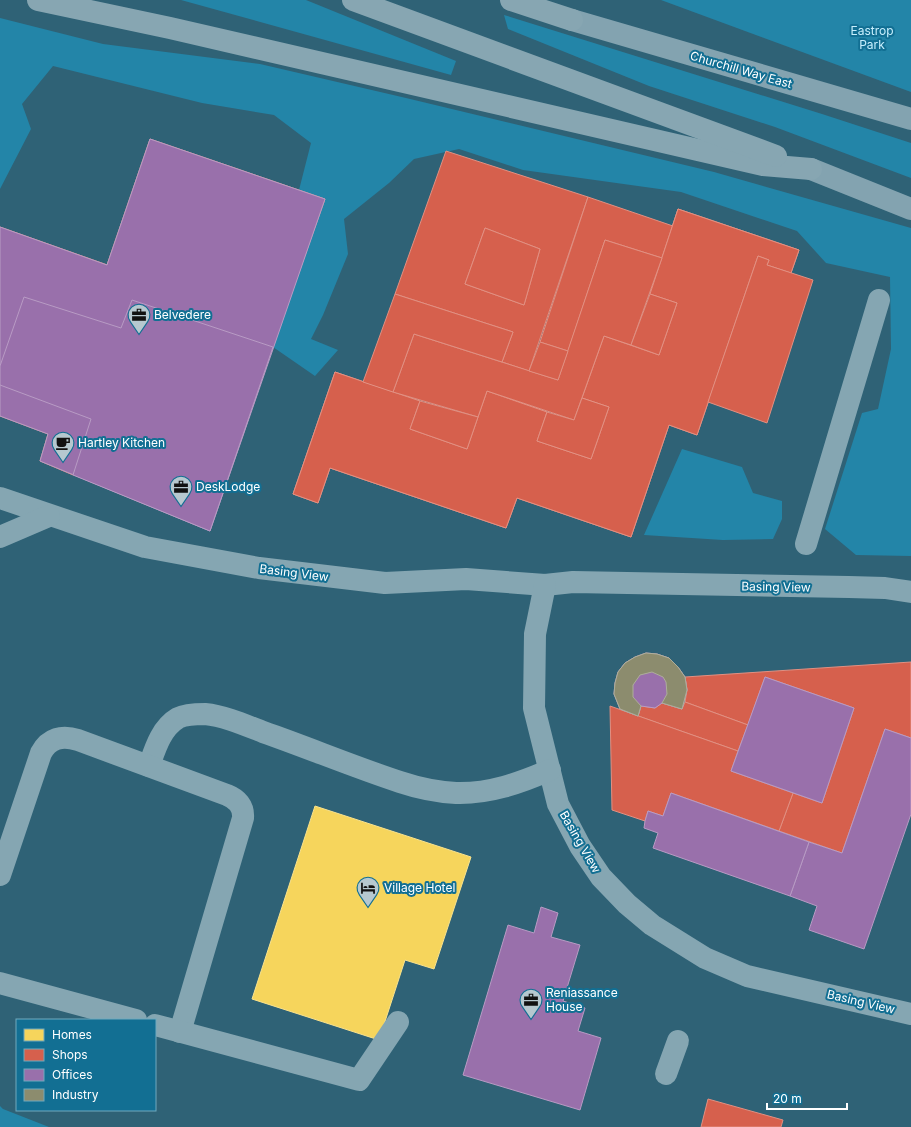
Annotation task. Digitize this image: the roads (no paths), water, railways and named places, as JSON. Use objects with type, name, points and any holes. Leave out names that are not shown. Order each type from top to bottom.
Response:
[{"type":"highway","points":[[38,0],[170,28],[763,165],[811,169]]},
{"type":"highway","points":[[353,0],[811,169]]},
{"type":"highway","points":[[511,0],[572,20]]},
{"type":"highway","points":[[536,0],[572,20]]},
{"type":"main road","name":"Churchill Way East","points":[[572,20],[911,119]]},
{"type":"main road","points":[[811,169],[911,209]]},
{"type":"street","points":[[806,544],[879,300]]},
{"type":"street","name":"Basing View","points":[[0,498],[145,547],[259,568],[385,583],[466,579],[545,585],[573,582],[885,588],[911,592]]},
{"type":"street","points":[[0,537],[50,516]]},
{"type":"street","name":"Basing View","points":[[545,585],[535,634],[534,708],[558,804],[580,846],[601,877],[627,904],[652,925],[705,958],[747,976],[911,1014]]},
{"type":"street","points":[[149,766],[162,733],[170,725],[179,718],[191,715],[206,714],[235,722],[399,782],[436,790],[457,793],[483,791],[514,785],[550,770]]},
{"type":"street","points":[[0,875],[41,753],[49,742],[61,737],[68,737],[233,797],[244,812],[244,818],[180,1032]]},
{"type":"street","points":[[0,983],[132,1019]]},
{"type":"street","points":[[156,1025],[359,1080],[398,1022]]},
{"type":"street","points":[[666,1074],[678,1041]]},
{"type":"place","name":"Belvedere","points":[[139,334]]},
{"type":"place","name":"Hartley Kitchen","points":[[63,462]]},
{"type":"place","name":"DeskLodge","points":[[181,506]]},
{"type":"place","name":"Village Hotel","points":[[368,908]]},
{"type":"place","name":"Reniassance House","points":[[531,1020]]},
{"type":"park label","name":"Eastrop Park","points":[[872,38]]}]
